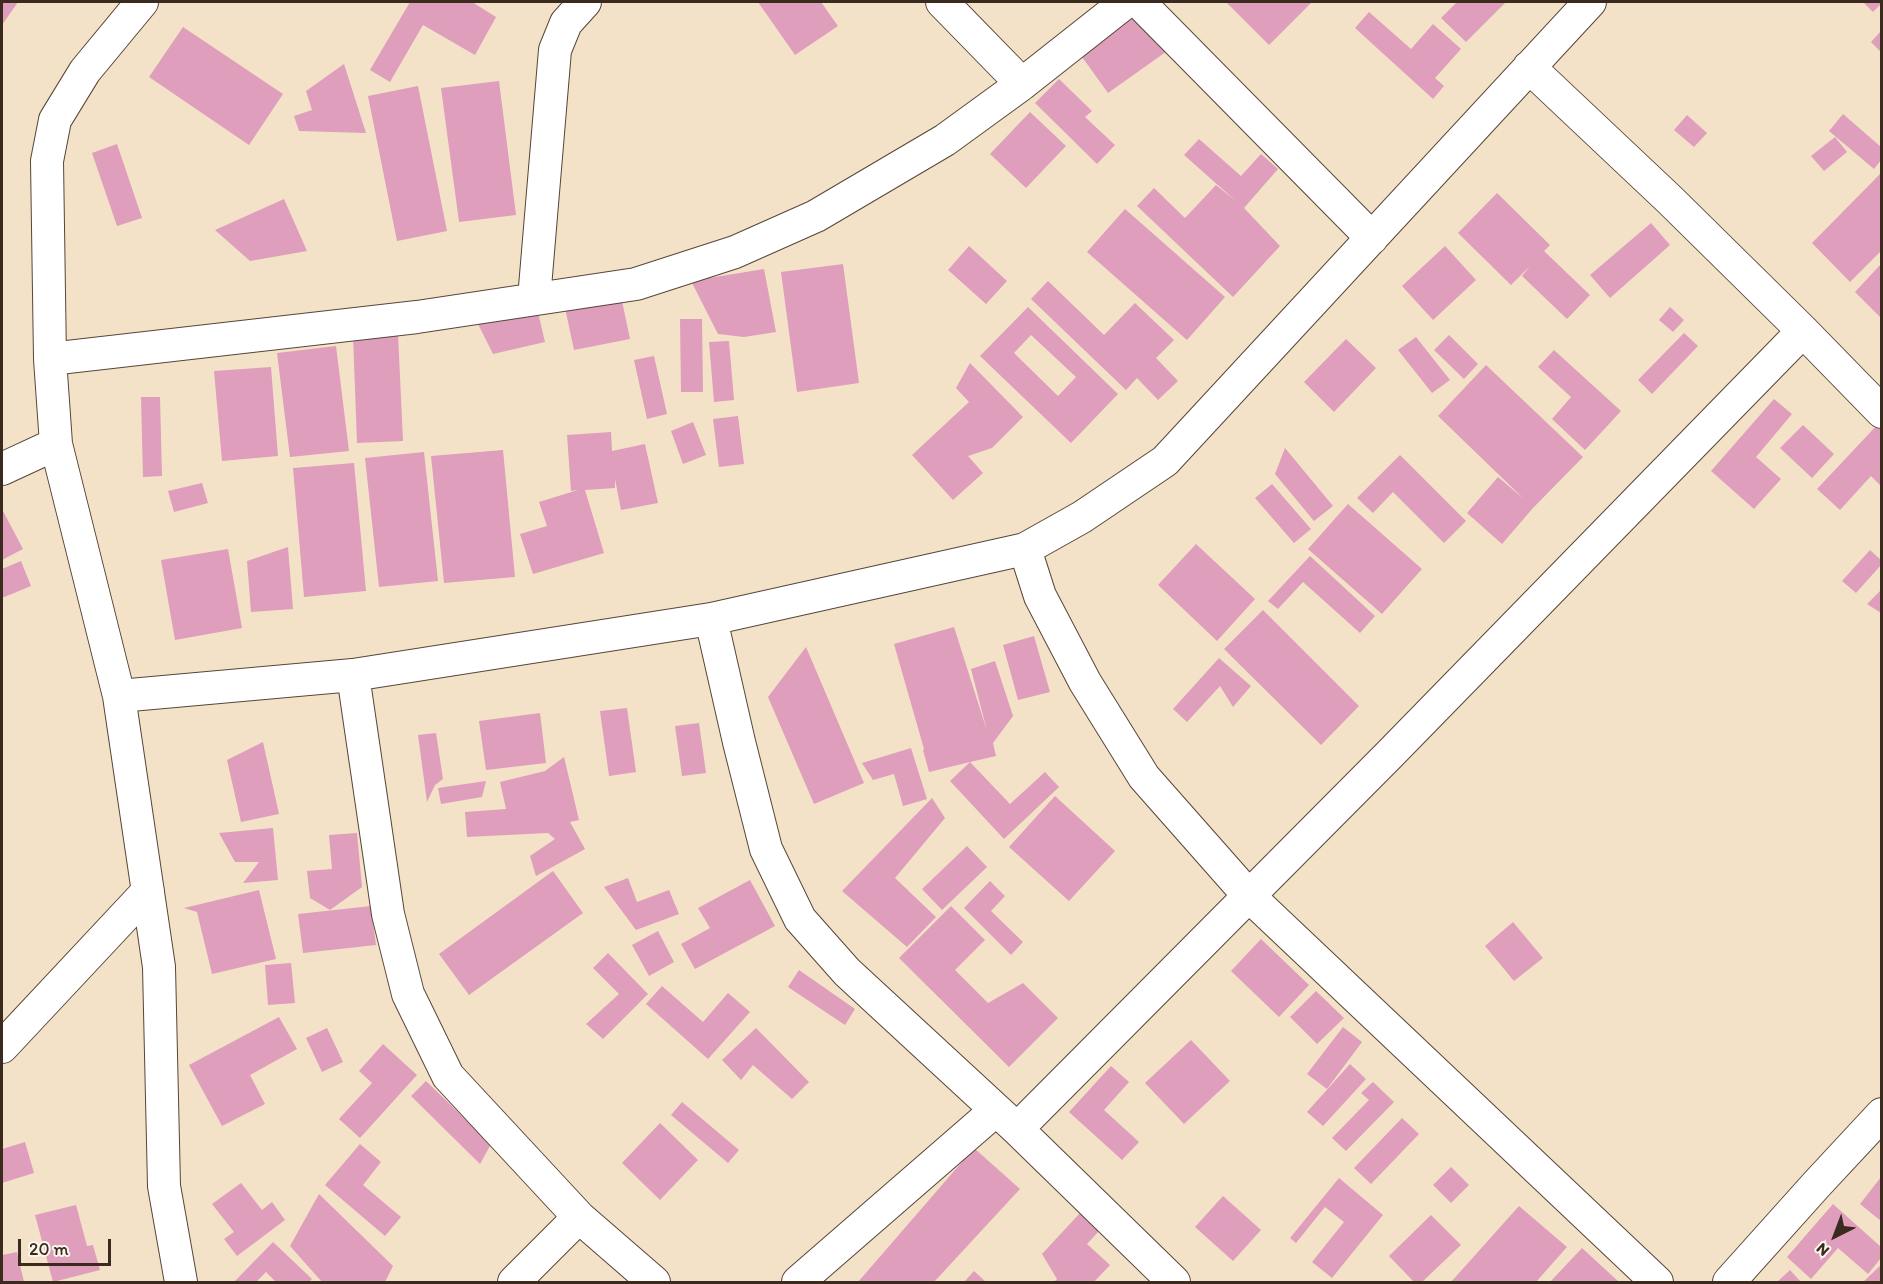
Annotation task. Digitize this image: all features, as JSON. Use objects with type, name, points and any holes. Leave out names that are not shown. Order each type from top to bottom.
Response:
[{"type":"street","points":[[142,2],[85,71],[55,120],[47,161],[50,359],[56,444],[119,696],[159,967],[164,1186],[181,1282]]},
{"type":"street","points":[[534,299],[555,50],[566,23],[585,2]]},
{"type":"street","points":[[942,2],[1022,84]]},
{"type":"street","points":[[50,359],[417,317],[636,284],[735,252],[816,216],[945,140],[1022,84],[1126,2]]},
{"type":"street","points":[[1139,2],[1372,238]]},
{"type":"street","points":[[119,696],[353,675],[711,619],[1025,549],[1082,517],[1165,460],[1590,2]]},
{"type":"street","points":[[1529,67],[1670,200],[1803,331],[1881,412]]},
{"type":"street","points":[[798,1282],[1006,1120],[1249,896],[1803,331]]},
{"type":"street","points":[[2,470],[56,444]]},
{"type":"street","points":[[1025,549],[1040,596],[1085,682],[1144,777],[1249,896],[1657,1282]]},
{"type":"street","points":[[711,619],[766,849],[800,919],[847,972],[1006,1120],[1174,1282]]},
{"type":"street","points":[[353,675],[388,914],[408,994],[447,1076],[579,1216],[654,1282]]},
{"type":"street","points":[[2,1047],[148,891]]},
{"type":"street","points":[[1729,1282],[1881,1114]]},
{"type":"street","points":[[514,1282],[579,1216]]},
{"type":"building","points":[[2,2],[18,2],[2,25]]},
{"type":"building","points":[[410,2],[472,2],[496,17],[475,55],[423,25],[390,82],[370,70]]},
{"type":"building","points":[[758,2],[821,2],[838,26],[795,55]]},
{"type":"building","points":[[1226,2],[1312,2],[1269,45]]},
{"type":"building","points":[[1457,2],[1506,2],[1466,42],[1441,18]]},
{"type":"building","points":[[1863,2],[1881,2],[1881,4],[1873,12]]},
{"type":"building","points":[[1139,6],[1170,49],[1108,93],[1077,50]]},
{"type":"building","points":[[1369,12],[1411,49],[1433,24],[1461,49],[1435,78],[1444,86],[1433,99],[1355,28]]},
{"type":"building","points":[[183,27],[283,94],[249,145],[149,77]]},
{"type":"building","points":[[1881,31],[1881,52],[1871,42]]},
{"type":"building","points":[[344,64],[366,133],[299,131],[294,116],[312,110],[306,91]]},
{"type":"building","points":[[1059,79],[1092,111],[1085,117],[1115,145],[1097,164],[1035,103]]},
{"type":"building","points":[[499,81],[516,215],[459,222],[441,88]]},
{"type":"building","points":[[418,86],[447,231],[397,241],[368,96]]},
{"type":"building","points":[[1030,112],[1066,146],[1026,188],[990,154]]},
{"type":"building","points":[[1843,114],[1881,147],[1881,160],[1874,169],[1829,131]]},
{"type":"building","points":[[1687,115],[1707,133],[1694,147],[1674,130]]},
{"type":"building","points":[[1835,137],[1847,152],[1824,171],[1811,156]]},
{"type":"building","points":[[1199,139],[1241,176],[1261,154],[1278,169],[1244,208],[1280,246],[1233,297],[1137,206],[1154,188],[1185,218],[1216,185],[1237,202],[1184,155]]},
{"type":"building","points":[[117,144],[142,218],[117,226],[92,153]]},
{"type":"building","points":[[1881,173],[1881,251],[1850,282],[1812,243]]},
{"type":"building","points":[[1497,193],[1550,245],[1544,251],[1590,295],[1567,319],[1522,276],[1530,266],[1511,285],[1458,233]]},
{"type":"building","points":[[284,199],[307,251],[250,261],[215,230]]},
{"type":"building","points":[[1125,209],[1225,297],[1187,340],[1087,252]]},
{"type":"building","points":[[1651,223],[1670,245],[1610,298],[1590,275]]},
{"type":"building","points":[[969,246],[1007,281],[986,304],[948,270]]},
{"type":"building","points":[[1445,246],[1476,280],[1433,320],[1402,286]]},
{"type":"building","points":[[843,264],[859,383],[797,392],[781,272]]},
{"type":"building","points":[[1881,264],[1881,318],[1855,292]]},
{"type":"building","points":[[764,269],[776,332],[744,337],[718,334],[691,281]]},
{"type":"building","points":[[617,277],[630,339],[574,350],[561,289]]},
{"type":"building","points":[[1048,281],[1104,335],[1135,303],[1174,340],[1156,358],[1178,381],[1158,400],[1137,378],[1126,390],[1031,299]]},
{"type":"building","points":[[1028,307],[1118,394],[1071,443],[980,356]],"holes":[[[1031,335],[1076,377],[1058,396],[1014,353]]]},
{"type":"building","points":[[1670,307],[1684,320],[1673,332],[1659,320]]},
{"type":"building","points":[[537,308],[545,342],[493,354],[477,322]]},
{"type":"building","points":[[680,319],[702,319],[703,392],[681,392]]},
{"type":"building","points":[[1684,333],[1698,346],[1652,394],[1638,380]]},
{"type":"building","points":[[398,334],[403,441],[357,443],[353,335]]},
{"type":"building","points":[[1449,335],[1478,364],[1464,379],[1434,350]]},
{"type":"building","points":[[1416,337],[1450,380],[1432,393],[1398,350]]},
{"type":"building","points":[[1346,339],[1376,368],[1334,412],[1304,382]]},
{"type":"building","points":[[729,341],[734,400],[714,402],[709,342]]},
{"type":"building","points":[[336,346],[349,451],[290,457],[277,353]]},
{"type":"building","points":[[1554,350],[1621,411],[1585,450],[1552,419],[1571,397],[1538,367]]},
{"type":"building","points":[[654,356],[667,414],[647,419],[634,360]]},
{"type":"building","points":[[970,363],[1023,417],[992,448],[968,456],[983,473],[953,500],[912,455],[969,402],[956,388]]},
{"type":"building","points":[[1486,365],[1583,457],[1533,508],[1502,544],[1467,513],[1498,477],[1524,499],[1438,416]]},
{"type":"building","points":[[271,367],[278,456],[222,461],[214,371]]},
{"type":"building","points":[[141,397],[160,397],[162,476],[143,477]]},
{"type":"building","points":[[1774,399],[1792,414],[1756,457],[1781,479],[1754,509],[1711,471]]},
{"type":"building","points":[[738,416],[744,464],[719,467],[713,419]]},
{"type":"building","points":[[693,422],[706,455],[683,464],[671,431]]},
{"type":"building","points":[[1879,423],[1881,425],[1881,486],[1871,476],[1840,510],[1817,489]]},
{"type":"building","points":[[1803,425],[1834,454],[1812,478],[1780,448]]},
{"type":"building","points":[[611,432],[612,451],[645,444],[658,503],[621,510],[615,479],[615,488],[585,490],[604,553],[533,574],[520,534],[547,526],[539,502],[578,490],[571,491],[567,435]]},
{"type":"building","points":[[1285,448],[1333,506],[1314,521],[1275,474]]},
{"type":"building","points":[[503,450],[515,577],[444,583],[431,456]]},
{"type":"building","points":[[424,452],[438,581],[379,587],[365,458]]},
{"type":"building","points":[[1400,455],[1466,521],[1444,543],[1393,492],[1373,513],[1357,498]]},
{"type":"building","points":[[354,463],[366,591],[304,597],[293,468]]},
{"type":"building","points":[[202,483],[208,503],[174,512],[168,491]]},
{"type":"building","points":[[1272,484],[1311,529],[1294,543],[1255,498]]},
{"type":"building","points":[[1348,504],[1422,569],[1382,614],[1308,549]]},
{"type":"building","points":[[2,509],[23,549],[2,560]]},
{"type":"building","points":[[1196,544],[1255,599],[1217,641],[1158,585]]},
{"type":"building","points":[[288,547],[293,609],[251,612],[247,561]]},
{"type":"building","points":[[228,549],[242,628],[175,640],[161,560]]},
{"type":"building","points":[[1870,550],[1881,560],[1881,565],[1856,593],[1842,581]]},
{"type":"building","points":[[1310,556],[1375,616],[1360,633],[1303,582],[1278,609],[1268,601]]},
{"type":"building","points":[[21,561],[31,586],[2,598],[2,569]]},
{"type":"building","points":[[1881,590],[1881,613],[1867,604]]},
{"type":"building","points":[[1263,610],[1359,706],[1321,745],[1224,649]]},
{"type":"building","points":[[954,627],[987,731],[971,669],[995,661],[1013,716],[993,743],[996,756],[929,772],[894,644]]},
{"type":"building","points":[[1034,636],[1050,692],[1018,700],[1003,645]]},
{"type":"building","points":[[806,647],[864,783],[814,804],[768,697]]},
{"type":"building","points":[[1219,658],[1251,686],[1233,707],[1220,686],[1187,722],[1173,709]]},
{"type":"building","points":[[627,708],[636,772],[609,776],[600,711]]},
{"type":"building","points":[[540,713],[546,763],[486,770],[479,721]]},
{"type":"building","points":[[699,723],[706,773],[682,776],[675,726]]},
{"type":"building","points":[[436,733],[443,779],[435,785],[427,802],[418,735]]},
{"type":"building","points":[[263,742],[279,814],[241,822],[227,760]]},
{"type":"building","points":[[911,748],[927,799],[903,806],[894,774],[873,780],[862,763]]},
{"type":"building","points":[[564,757],[579,820],[570,822],[585,849],[536,876],[530,856],[555,839],[548,833],[467,837],[465,812],[506,809],[500,782],[545,771]]},
{"type":"building","points":[[970,762],[1010,804],[1045,772],[1059,787],[1004,839],[950,781]]},
{"type":"building","points":[[486,781],[482,797],[441,804],[438,788]]},
{"type":"building","points":[[1055,796],[1115,851],[1069,901],[1009,847]]},
{"type":"building","points":[[932,798],[945,818],[895,878],[936,917],[907,947],[842,891]]},
{"type":"building","points":[[273,828],[278,880],[243,883],[259,862],[235,862],[219,833]]},
{"type":"building","points":[[357,833],[362,887],[330,910],[310,898],[307,871],[332,869],[329,835]]},
{"type":"building","points":[[967,846],[987,867],[942,910],[922,889]]},
{"type":"building","points":[[553,871],[583,913],[469,995],[439,954]]},
{"type":"building","points":[[628,878],[637,902],[669,890],[679,914],[636,930],[604,887]]},
{"type":"building","points":[[750,880],[775,926],[695,969],[681,944],[710,928],[698,908]]},
{"type":"building","points":[[990,881],[1005,896],[991,911],[1023,942],[1011,955],[964,908]]},
{"type":"building","points":[[259,890],[276,959],[212,974],[197,912],[184,908]]},
{"type":"building","points":[[371,906],[376,945],[303,953],[298,914]]},
{"type":"building","points":[[951,906],[985,940],[955,970],[988,1003],[1023,983],[1058,1018],[1009,1067],[899,958]]},
{"type":"building","points":[[1513,922],[1543,958],[1514,981],[1485,946]]},
{"type":"building","points":[[658,931],[674,962],[649,976],[632,945]]},
{"type":"building","points":[[1261,939],[1309,985],[1279,1017],[1231,971]]},
{"type":"building","points":[[608,953],[648,994],[603,1039],[586,1024],[619,994],[593,968]]},
{"type":"building","points":[[291,963],[295,1003],[268,1005],[265,965]]},
{"type":"building","points":[[799,970],[855,1009],[845,1025],[788,987]]},
{"type":"building","points":[[662,986],[703,1022],[728,993],[750,1012],[708,1059],[646,1004]]},
{"type":"building","points":[[1316,991],[1344,1018],[1317,1044],[1290,1017]]},
{"type":"building","points":[[279,1017],[297,1049],[250,1075],[265,1104],[222,1126],[189,1065]]},
{"type":"building","points":[[1343,1027],[1362,1042],[1327,1089],[1307,1074]]},
{"type":"building","points":[[327,1028],[343,1062],[322,1072],[306,1038]]},
{"type":"building","points":[[756,1028],[809,1082],[792,1099],[753,1065],[741,1080],[722,1060]]},
{"type":"building","points":[[1191,1040],[1230,1081],[1184,1124],[1145,1083]]},
{"type":"building","points":[[383,1044],[417,1075],[360,1138],[339,1119],[372,1083],[359,1071]]},
{"type":"building","points":[[1350,1064],[1366,1079],[1323,1126],[1307,1112]]},
{"type":"building","points":[[1111,1066],[1129,1082],[1104,1110],[1139,1142],[1122,1160],[1069,1112]]},
{"type":"building","points":[[426,1081],[491,1144],[480,1164],[411,1096]]},
{"type":"building","points":[[1373,1082],[1394,1102],[1346,1151],[1332,1138],[1369,1100],[1361,1093]]},
{"type":"building","points":[[682,1102],[739,1150],[728,1163],[671,1115]]},
{"type":"building","points":[[1402,1118],[1419,1134],[1371,1184],[1354,1168]]},
{"type":"building","points":[[660,1123],[698,1160],[660,1200],[622,1163]]},
{"type":"building","points":[[25,1142],[34,1173],[2,1183],[2,1149]]},
{"type":"building","points":[[360,1144],[381,1162],[363,1185],[401,1217],[385,1236],[325,1185]]},
{"type":"building","points":[[974,1148],[1020,1189],[934,1282],[858,1282]]},
{"type":"building","points":[[1451,1167],[1469,1185],[1451,1203],[1433,1185]]},
{"type":"building","points":[[1881,1177],[1881,1221],[1860,1204]]},
{"type":"building","points":[[1339,1178],[1383,1215],[1332,1278],[1312,1262],[1344,1222],[1325,1207],[1296,1243],[1290,1238]]},
{"type":"building","points":[[241,1183],[262,1210],[272,1202],[285,1220],[237,1256],[224,1239],[234,1232],[212,1204]]},
{"type":"building","points":[[319,1194],[393,1266],[385,1282],[322,1282],[290,1246]]},
{"type":"building","points":[[1223,1196],[1261,1230],[1233,1261],[1195,1227]]},
{"type":"building","points":[[1833,1204],[1881,1247],[1881,1258],[1868,1274],[1838,1248],[1811,1279],[1787,1257]]},
{"type":"building","points":[[76,1205],[87,1246],[93,1245],[100,1270],[53,1282],[35,1215]]},
{"type":"building","points":[[1519,1206],[1567,1247],[1536,1282],[1451,1282]]},
{"type":"building","points":[[1080,1213],[1099,1231],[1087,1244],[1110,1265],[1094,1282],[1054,1282],[1057,1279],[1042,1254]]},
{"type":"building","points":[[1431,1215],[1461,1245],[1422,1282],[1414,1282],[1389,1256]]},
{"type":"building","points":[[273,1242],[312,1279],[309,1282],[276,1282],[266,1272],[256,1282],[234,1282]]},
{"type":"building","points":[[1582,1248],[1619,1282],[1550,1282]]},
{"type":"building","points":[[17,1252],[24,1282],[2,1282],[2,1255]]},
{"type":"building","points":[[1881,1265],[1881,1282],[1863,1282]]},
{"type":"building","points":[[1790,1270],[1801,1282],[1777,1282]]},
{"type":"building","points":[[974,1271],[986,1282],[964,1282]]}]
